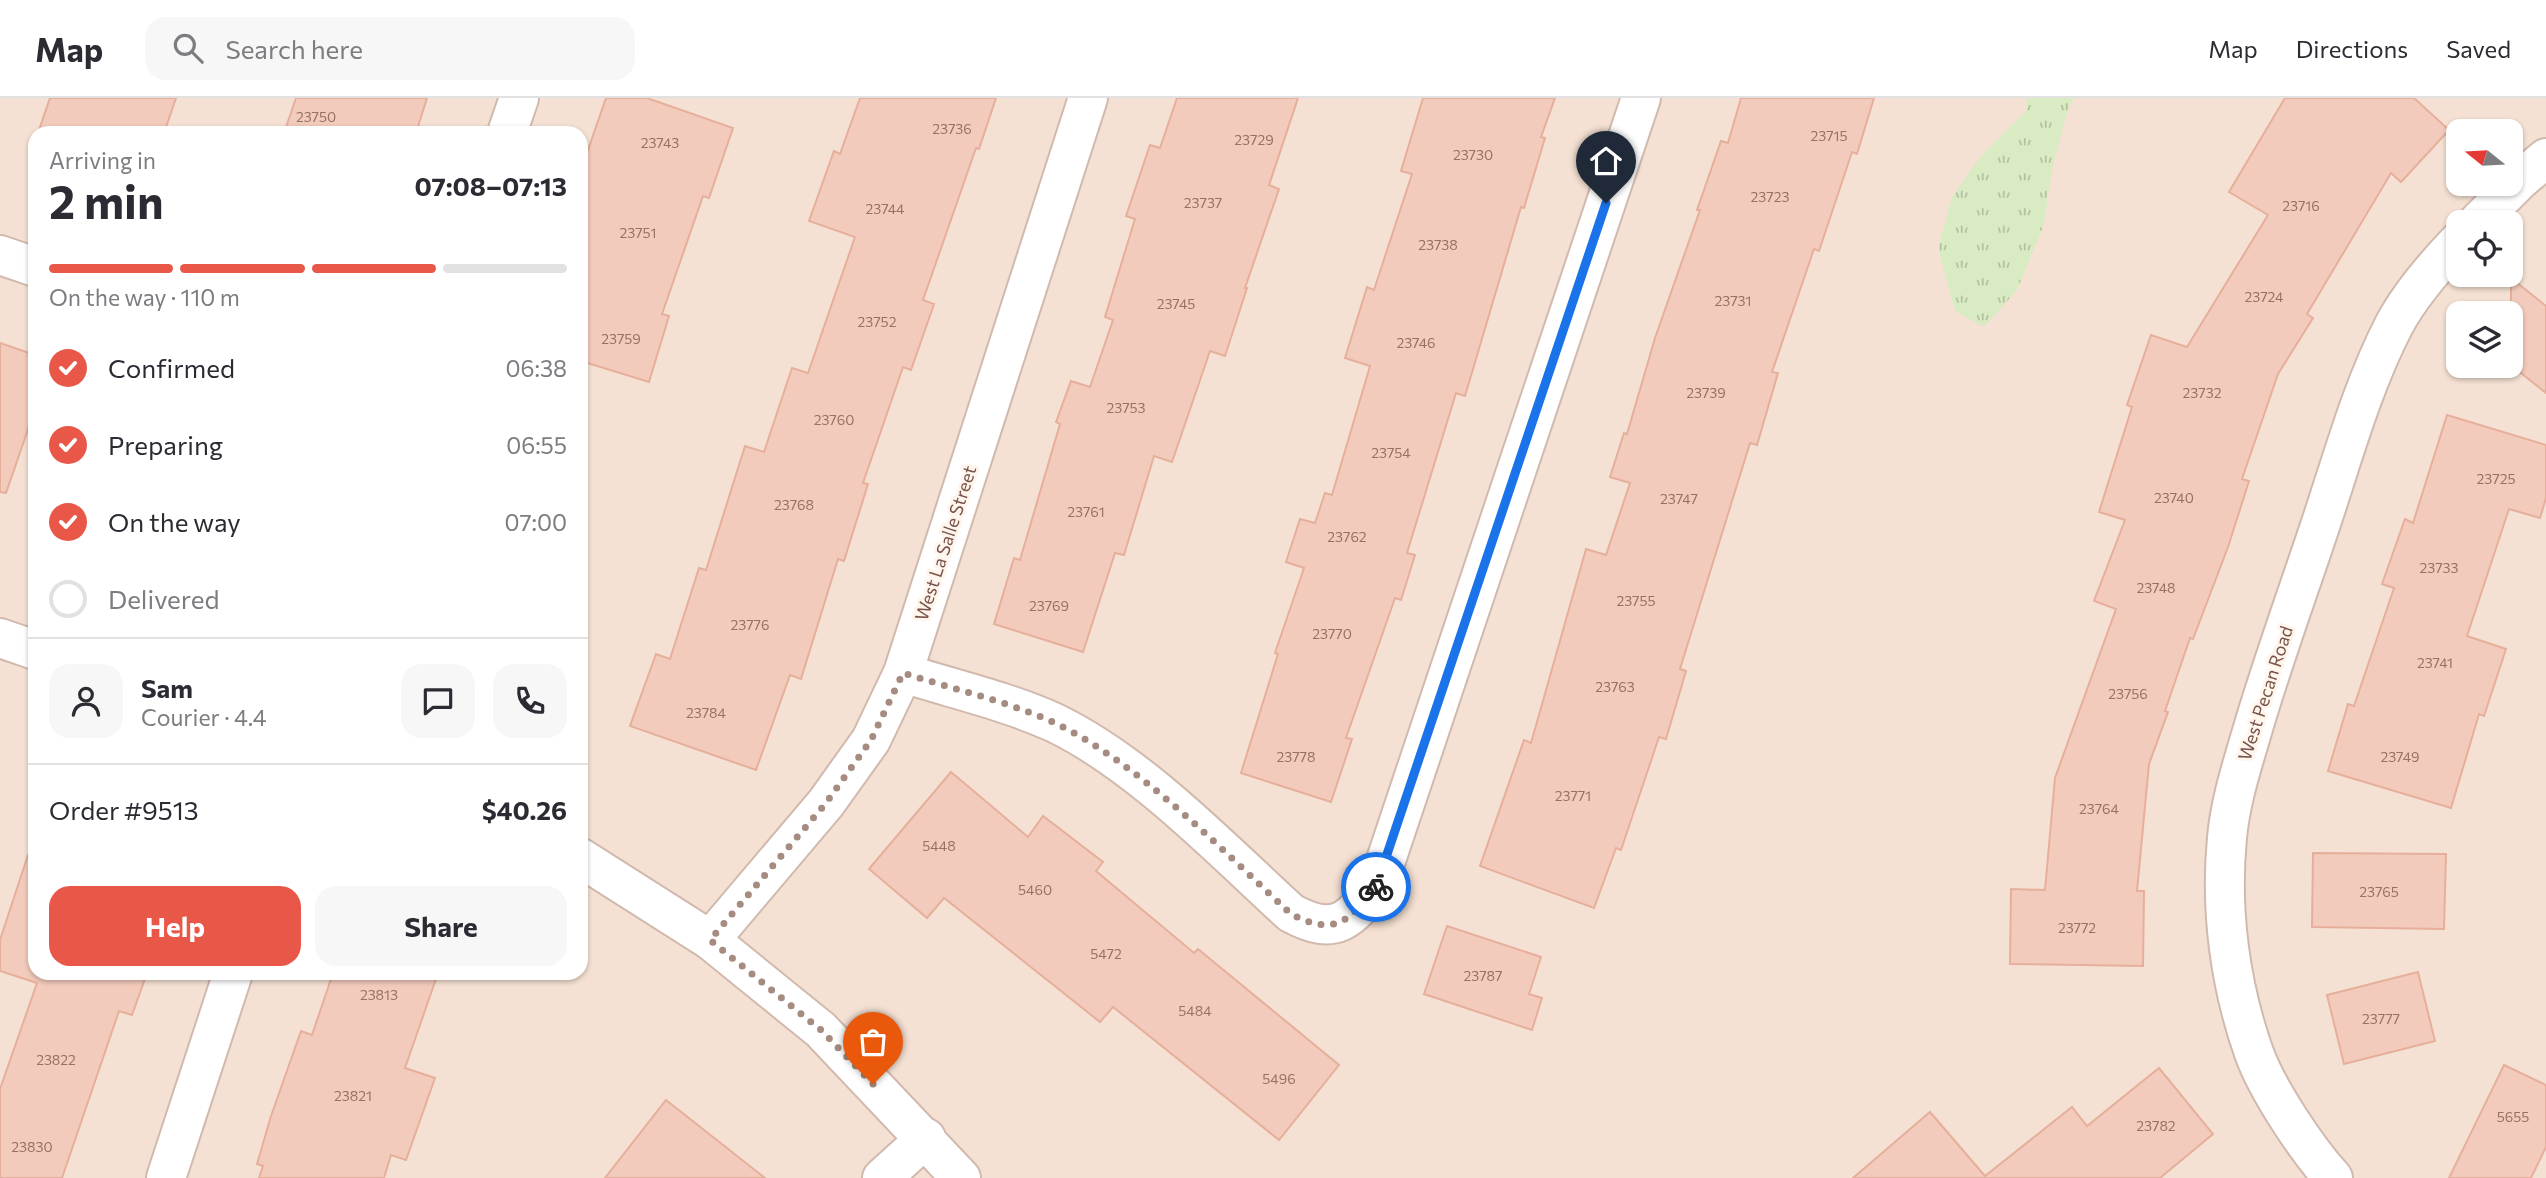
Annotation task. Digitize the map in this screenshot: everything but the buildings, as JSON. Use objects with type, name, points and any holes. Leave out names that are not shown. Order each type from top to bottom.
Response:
[{"type":"street","points":[[509,126],[519,98]]},
{"type":"street","name":"West La Salle Street","points":[[710,940],[834,792],[871,740],[903,673],[1088,98]]},
{"type":"street","points":[[903,673],[1021,709],[1086,740],[1124,766],[1186,817],[1291,914],[1316,924],[1333,925],[1355,914],[1378,884],[1642,98]]},
{"type":"street","points":[[2490,210],[2546,158]]},
{"type":"street","points":[[0,255],[28,265]]},
{"type":"street","name":"West Pecan Road","points":[[2317,1173],[2251,1044],[2229,952],[2225,903],[2227,838],[2238,781],[2258,712],[2368,384],[2395,324],[2446,255]]},
{"type":"street","points":[[0,638],[28,648]]},
{"type":"street","points":[[588,862],[710,940],[821,1030],[961,1178]]},
{"type":"street","points":[[166,1178],[231,980]]},
{"type":"street","points":[[882,1178],[926,1138]]},
{"type":"shaded area","points":[[0,98],[2546,98],[2546,1178],[0,1178]]},
{"type":"green space","points":[[2027,98],[2074,98],[2068,109],[2052,169],[2044,224],[2017,290],[1984,327],[1955,311],[1938,248],[1952,197],[1980,157],[2026,111]]},
{"type":"way so far","points":[[873,1084],[821,1030],[710,940],[826,803],[871,740],[903,673],[1021,709],[1086,740],[1124,766],[1186,817],[1291,914],[1303,920],[1333,925],[1355,914],[1376,887]]},
{"type":"route","points":[[1376,887],[1606,203]]}]
